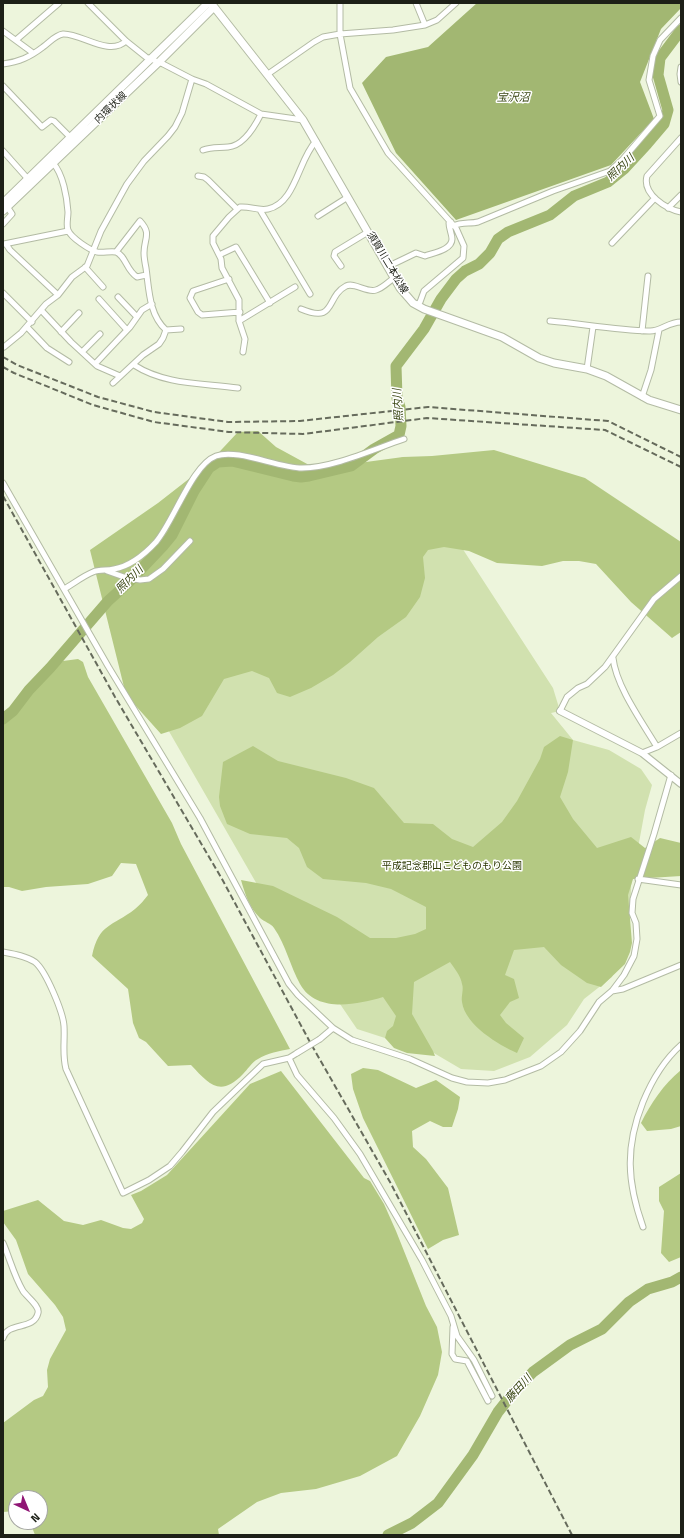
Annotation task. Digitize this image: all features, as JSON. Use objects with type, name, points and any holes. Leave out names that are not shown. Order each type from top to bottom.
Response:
[{"type":"main road","name":"内環状線","points":[[4,205],[70,137],[150,59],[213,4]]},
{"type":"main road","name":"内環状線","points":[[4,205],[53,163],[159,62],[213,4]]},
{"type":"main road","name":"須賀川二本松線","points":[[213,4],[303,120],[403,294],[424,309],[502,337],[539,358],[554,363],[587,369],[606,376],[642,397],[681,410]]},
{"type":"street","points":[[16,40],[59,3]]},
{"type":"street","points":[[88,3],[137,52],[192,79],[206,84],[261,114],[303,120]]},
{"type":"street","points":[[340,3],[340,34],[350,88],[388,153],[452,224],[464,246],[465,250],[462,258],[424,291],[417,305]]},
{"type":"street","points":[[416,3],[425,25]]},
{"type":"street","points":[[268,74],[314,42],[327,36],[392,30],[425,25],[437,20],[456,3]]},
{"type":"street","points":[[387,267],[416,253],[425,256],[449,246],[452,240],[449,223],[470,224],[478,222],[552,191],[610,171],[623,159],[660,116],[649,80],[653,56],[660,40],[681,18]]},
{"type":"street","points":[[3,31],[34,53]]},
{"type":"street","points":[[3,64],[20,61],[34,53],[54,38],[61,35],[71,36],[99,45],[116,45],[126,41]]},
{"type":"street","points":[[681,67],[681,82]]},
{"type":"street","points":[[4,347],[27,327],[46,304],[58,295],[67,283],[90,262],[101,231],[127,184],[144,161],[175,127],[182,113],[192,79]]},
{"type":"street","points":[[3,86],[42,128],[51,120],[54,121],[70,137]]},
{"type":"street","points":[[203,150],[215,147],[234,146],[249,134],[261,114]]},
{"type":"street","points":[[681,138],[647,176],[646,180],[649,192],[662,205],[681,212]]},
{"type":"street","points":[[243,352],[245,339],[240,321],[239,300],[222,268],[212,236],[237,210],[242,207],[260,210],[273,208],[283,201],[295,180],[304,157],[316,141]]},
{"type":"street","points":[[3,151],[28,179]]},
{"type":"street","points":[[53,163],[58,170],[66,194],[68,231],[74,238],[93,250],[116,252],[123,258],[127,268],[135,276],[140,277],[146,275]]},
{"type":"street","points":[[198,176],[204,177],[208,180],[237,210]]},
{"type":"street","points":[[668,208],[681,195]]},
{"type":"street","points":[[318,216],[348,197]]},
{"type":"street","points":[[612,243],[656,198]]},
{"type":"street","points":[[3,224],[12,214],[4,205]]},
{"type":"street","points":[[260,210],[310,294]]},
{"type":"street","points":[[116,252],[140,221],[146,228],[147,235],[144,252],[149,295],[156,317],[166,330]]},
{"type":"street","points":[[4,244],[68,231]]},
{"type":"street","points":[[341,266],[334,256],[335,252],[368,232]]},
{"type":"street","points":[[4,244],[58,295]]},
{"type":"street","points":[[219,255],[236,247],[270,303]]},
{"type":"street","points":[[85,267],[103,287]]},
{"type":"street","points":[[642,331],[648,276]]},
{"type":"street","points":[[301,309],[312,313],[322,313],[329,309],[345,287],[354,286],[374,291],[394,278]]},
{"type":"street","points":[[229,279],[193,291],[190,298],[198,312],[202,315],[240,312]]},
{"type":"street","points":[[240,321],[295,287]]},
{"type":"street","points":[[3,293],[32,322]]},
{"type":"street","points":[[118,297],[137,318]]},
{"type":"street","points":[[99,299],[127,330]]},
{"type":"street","points":[[95,364],[146,307],[152,304]]},
{"type":"street","points":[[41,310],[61,332],[95,364],[104,370],[120,376]]},
{"type":"street","points":[[61,332],[79,313]]},
{"type":"street","points":[[550,321],[593,327],[642,331],[659,330],[663,326],[681,322]]},
{"type":"street","points":[[27,327],[47,348],[69,362]]},
{"type":"street","points":[[587,369],[593,327]]},
{"type":"street","points":[[166,330],[181,329]]},
{"type":"street","points":[[114,383],[144,355],[159,344],[166,330]]},
{"type":"street","points":[[642,397],[651,370],[659,330]]},
{"type":"street","points":[[82,352],[100,334]]},
{"type":"street","points":[[134,365],[146,373],[180,382],[238,388]]},
{"type":"street","points":[[64,589],[93,572],[128,565],[139,558],[156,541],[166,528],[197,474],[215,456],[231,454],[294,468],[311,468],[327,466],[404,439]]},
{"type":"street","points":[[3,483],[108,666],[200,818],[289,984],[298,995],[333,1028],[352,1040],[410,1059],[452,1078],[467,1082],[488,1083],[505,1080],[524,1074],[541,1066],[561,1052],[580,1032],[599,1002],[612,991],[624,976],[634,956],[636,949],[636,923],[632,913],[633,899],[671,775]]},
{"type":"street","points":[[106,570],[129,578],[140,580],[149,579],[160,573],[190,541]]},
{"type":"street","points":[[681,576],[654,599],[613,658],[587,684],[578,688],[565,699],[560,711],[642,753],[681,784]]},
{"type":"street","points":[[613,658],[614,668],[622,688],[657,747]]},
{"type":"street","points":[[642,753],[657,747],[681,733]]},
{"type":"street","points":[[638,879],[681,885]]},
{"type":"street","points":[[3,952],[21,956],[35,962],[46,976],[64,1022],[63,1054],[66,1069],[123,1193],[149,1180],[170,1166],[213,1112],[263,1064],[289,1058],[320,1039],[333,1028]]},
{"type":"street","points":[[612,991],[623,989],[681,965]]},
{"type":"street","points":[[643,1227],[637,1210],[631,1174],[630,1152],[633,1130],[653,1079],[665,1061],[681,1044]]},
{"type":"street","points":[[289,1058],[297,1075],[330,1114],[360,1154],[422,1260],[451,1316],[459,1340],[474,1360],[492,1396]]},
{"type":"street","points":[[3,1243],[17,1280],[37,1308],[38,1313],[35,1320],[31,1323],[15,1326],[7,1331],[3,1338]]},
{"type":"street","points":[[454,1326],[452,1354],[455,1358],[467,1361],[488,1401]]},
{"type":"green space","points":[[258,431],[276,447],[309,465],[332,470],[366,462],[403,457],[432,456],[494,450],[585,478],[681,542],[681,632],[672,638],[631,602],[596,564],[579,561],[563,561],[542,566],[497,563],[469,551],[444,547],[428,550],[423,557],[425,578],[420,597],[406,617],[378,637],[333,675],[311,688],[290,697],[277,693],[269,678],[252,671],[224,679],[202,716],[180,728],[161,734],[126,695],[90,550],[158,503],[208,464],[238,432]]},
{"type":"green space","name":"平成記念郡山こどものもり公園","points":[[403,457],[553,688],[560,711],[551,713],[573,740],[609,750],[641,769],[652,785],[645,810],[631,886],[630,922],[612,977],[584,999],[567,1025],[530,1057],[494,1071],[461,1069],[410,1039],[385,1038],[357,1029],[340,1004],[312,980],[109,627],[307,492]]},
{"type":"green space","points":[[78,659],[83,662],[88,677],[172,823],[181,844],[290,1049],[278,1051],[258,1059],[235,1081],[228,1085],[221,1087],[209,1083],[191,1065],[168,1066],[146,1042],[139,1038],[133,1023],[128,989],[92,956],[98,937],[103,931],[135,909],[148,895],[136,864],[121,863],[112,876],[88,884],[46,887],[22,891],[9,887],[3,887],[3,724],[40,679],[63,661]]},
{"type":"green space","points":[[560,736],[573,740],[568,772],[560,797],[573,819],[597,848],[631,837],[645,848],[660,838],[681,843],[681,876],[633,879],[628,895],[632,943],[625,964],[601,987],[587,983],[561,965],[544,947],[514,950],[505,975],[514,979],[519,998],[510,1002],[500,1015],[506,1023],[524,1038],[517,1053],[492,1039],[469,1019],[462,1002],[463,988],[460,978],[450,962],[414,982],[412,1014],[435,1056],[407,1053],[394,1048],[385,1038],[387,1031],[393,1026],[396,1016],[383,997],[349,1004],[337,1004],[326,1003],[307,993],[300,984],[285,948],[273,926],[263,921],[250,905],[241,880],[273,886],[337,917],[370,938],[396,938],[415,934],[426,929],[426,907],[391,889],[366,883],[323,879],[307,867],[299,848],[287,838],[250,834],[227,824],[220,806],[219,797],[223,762],[253,746],[278,761],[346,778],[374,788],[404,823],[433,824],[452,839],[473,847],[502,822],[517,801],[540,759],[544,747]]},
{"type":"green space","points":[[363,1068],[378,1070],[416,1088],[436,1080],[460,1097],[452,1127],[443,1127],[430,1121],[412,1131],[413,1147],[426,1159],[448,1188],[459,1235],[443,1240],[428,1249],[363,1118],[353,1089],[351,1074]]},
{"type":"green space","points":[[681,1070],[681,1126],[671,1129],[647,1131],[641,1123],[653,1101],[663,1088]]},
{"type":"green space","points":[[281,1071],[364,1178],[370,1181],[384,1204],[426,1306],[437,1327],[442,1352],[438,1375],[420,1416],[397,1456],[360,1476],[316,1489],[281,1493],[257,1502],[218,1529],[219,1535],[35,1535],[33,1530],[48,1530],[48,1490],[8,1490],[8,1512],[3,1512],[3,1423],[34,1400],[43,1396],[48,1387],[47,1370],[50,1359],[66,1330],[63,1317],[55,1305],[28,1274],[16,1240],[3,1222],[3,1211],[38,1200],[64,1221],[83,1225],[101,1220],[123,1228],[131,1229],[142,1223],[144,1219],[131,1195],[141,1191],[167,1175],[250,1084]]},
{"type":"green space","points":[[681,1173],[681,1257],[669,1262],[661,1253],[664,1211],[659,1201],[659,1187]]},
{"type":"water","name":"宝沢沼","points":[[477,3],[681,3],[681,8],[661,29],[640,82],[654,119],[611,165],[456,220],[396,153],[362,83],[386,57],[428,47]]},
{"type":"waterway","name":"照内川","points":[[3,719],[13,711],[29,690],[108,601],[129,582],[163,546],[172,535],[194,491],[209,468],[218,462],[232,461],[293,476],[309,476],[351,466],[374,449],[399,435],[401,426],[400,407],[397,398],[396,366],[424,329],[441,299],[456,279],[465,271],[479,264],[490,253],[498,239],[508,232],[550,215],[574,196],[608,182],[624,169],[647,144],[664,124],[668,110],[658,75],[660,58],[681,30]]},
{"type":"waterway","name":"藤田川","points":[[388,1535],[412,1523],[438,1503],[473,1455],[498,1412],[513,1393],[533,1372],[570,1345],[602,1329],[629,1302],[648,1289],[672,1282],[681,1277]]},
{"type":"railway","points":[[3,357],[17,365],[98,397],[154,412],[228,422],[300,421],[428,407],[608,421],[681,457]]},
{"type":"railway","points":[[3,367],[14,373],[93,405],[154,422],[229,432],[303,434],[427,418],[605,430],[681,467]]},
{"type":"railway","points":[[3,496],[115,697],[222,879],[311,1044],[390,1182],[572,1535]]}]
